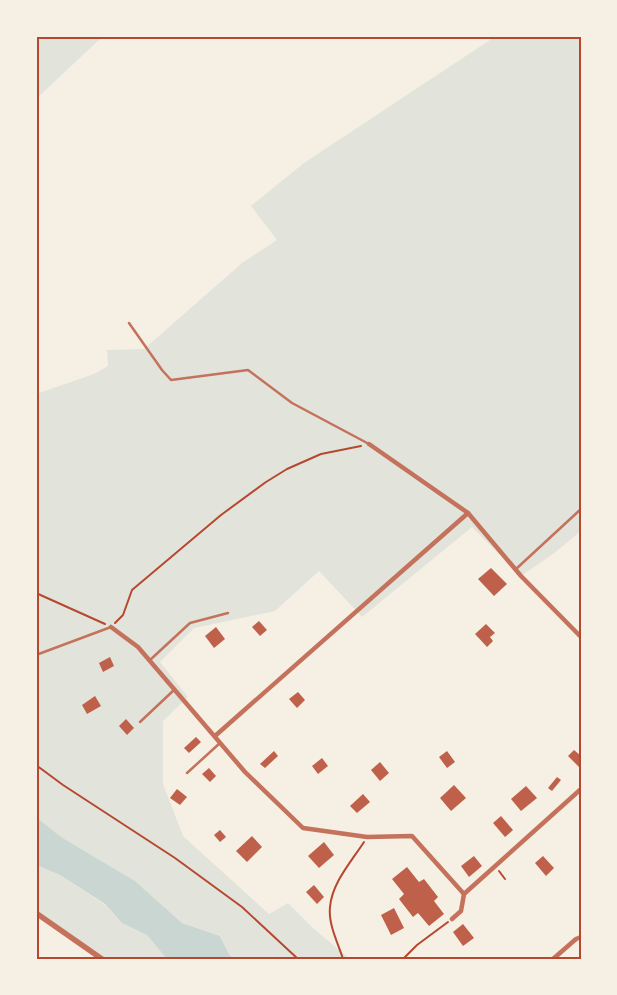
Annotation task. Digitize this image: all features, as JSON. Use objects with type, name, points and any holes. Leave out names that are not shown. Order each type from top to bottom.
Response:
[{"type":"street","points":[[369,444],[468,513],[516,570],[581,637]]},
{"type":"street","points":[[215,736],[468,513]]},
{"type":"street","points":[[111,627],[138,647],[245,772],[303,828],[367,837],[412,836],[464,894]]},
{"type":"street","points":[[452,919],[461,911],[464,894],[581,789]]},
{"type":"street","points":[[36,913],[102,959]]},
{"type":"street","points":[[552,959],[581,937]]},
{"type":"lane","points":[[129,323],[171,380],[248,370],[292,403],[369,444]]},
{"type":"lane","points":[[516,570],[581,509]]},
{"type":"lane","points":[[150,660],[190,623],[228,613]]},
{"type":"lane","points":[[36,655],[111,627]]},
{"type":"lane","points":[[140,722],[174,690]]},
{"type":"lane","points":[[187,773],[220,743]]},
{"type":"path","points":[[36,593],[111,627],[122,614],[132,590],[221,515],[266,482],[287,469],[321,454],[369,444]]},
{"type":"path","points":[[36,765],[63,785],[175,858],[242,907],[298,959]]},
{"type":"path","points":[[343,959],[332,926],[330,907],[336,884],[367,837]]},
{"type":"path","points":[[494,866],[505,879]]},
{"type":"path","points":[[403,959],[417,945],[452,919]]},
{"type":"shaded area","points":[[36,36],[103,36],[36,99]]},
{"type":"shaded area","points":[[496,36],[581,36],[581,531],[553,554],[521,576],[472,527],[362,617],[319,571],[275,611],[194,628],[160,662],[188,697],[163,721],[163,784],[183,836],[269,914],[288,903],[314,929],[350,959],[237,959],[230,956],[220,936],[182,923],[135,881],[61,837],[36,817],[36,394],[94,374],[108,366],[107,350],[144,349],[242,263],[277,240],[251,206],[304,163]]},
{"type":"shaded area","points":[[36,817],[61,837],[135,881],[182,923],[220,936],[230,956],[237,959],[167,959],[147,935],[122,923],[105,904],[60,875],[36,865]]},
{"type":"shaded area","points":[[36,865],[60,875],[105,905],[122,923],[147,935],[167,959],[106,959],[36,910]]},
{"type":"building","points":[[491,568],[507,584],[494,596],[478,579]]},
{"type":"building","points":[[259,621],[267,630],[260,636],[252,627]]},
{"type":"building","points":[[486,624],[495,633],[490,637],[493,641],[487,647],[475,634]]},
{"type":"building","points":[[216,627],[225,639],[214,648],[205,636]]},
{"type":"building","points":[[110,657],[114,666],[103,672],[99,663]]},
{"type":"building","points":[[298,692],[305,700],[297,708],[289,699]]},
{"type":"building","points":[[95,696],[101,706],[87,714],[82,705]]},
{"type":"building","points":[[126,719],[134,728],[127,735],[119,726]]},
{"type":"building","points":[[196,737],[201,742],[189,753],[184,748]]},
{"type":"building","points":[[574,750],[581,756],[581,765],[579,767],[568,756]]},
{"type":"building","points":[[274,751],[278,756],[265,768],[260,764]]},
{"type":"building","points":[[447,751],[455,762],[447,768],[439,757]]},
{"type":"building","points":[[322,758],[328,766],[318,774],[312,766]]},
{"type":"building","points":[[380,762],[389,773],[380,781],[371,770]]},
{"type":"building","points":[[209,768],[216,776],[210,782],[202,774]]},
{"type":"building","points":[[557,777],[561,780],[552,791],[548,788]]},
{"type":"building","points":[[454,785],[466,798],[451,811],[440,798]]},
{"type":"building","points":[[526,786],[537,798],[521,811],[511,799]]},
{"type":"building","points":[[177,789],[187,797],[180,805],[170,798]]},
{"type":"building","points":[[363,794],[370,802],[357,813],[350,806]]},
{"type":"building","points":[[501,816],[513,830],[505,837],[493,823]]},
{"type":"building","points":[[220,830],[226,837],[220,842],[214,835]]},
{"type":"building","points":[[252,836],[262,847],[247,862],[236,851]]},
{"type":"building","points":[[324,842],[334,855],[319,868],[308,856]]},
{"type":"building","points":[[474,856],[482,866],[469,877],[461,866]]},
{"type":"building","points":[[543,856],[554,868],[546,876],[535,863]]},
{"type":"building","points":[[407,867],[419,882],[424,879],[438,897],[434,901],[444,914],[429,926],[418,913],[413,917],[399,899],[404,894],[392,879]]},
{"type":"building","points":[[314,885],[324,897],[317,904],[306,892]]},
{"type":"building","points":[[394,908],[404,928],[391,935],[381,915]]},
{"type":"building","points":[[463,924],[474,938],[463,946],[453,932]]}]
